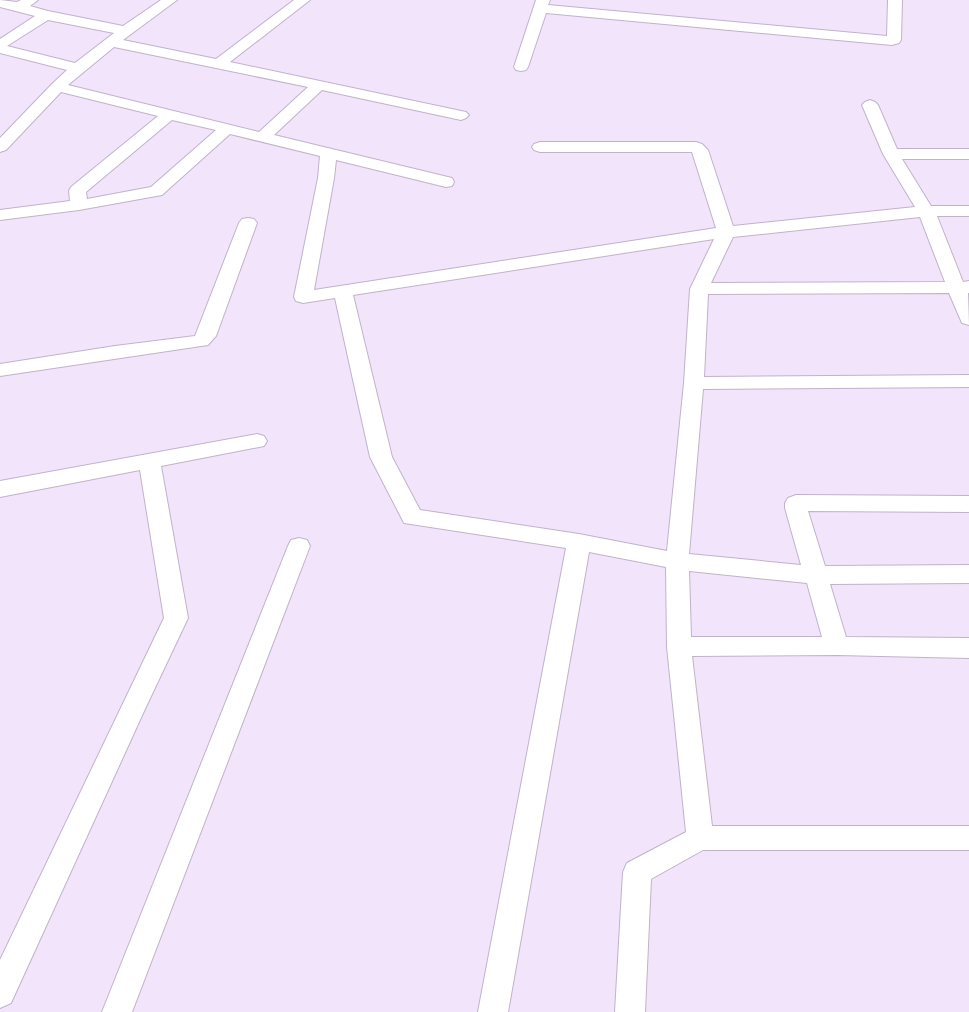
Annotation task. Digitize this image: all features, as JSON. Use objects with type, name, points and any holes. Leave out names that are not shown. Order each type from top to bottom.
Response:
[{"type":"street","points":[[0,147],[57,87],[78,68],[125,31],[170,0]]},
{"type":"street","points":[[219,64],[302,0]]},
{"type":"street","points":[[521,67],[542,4],[892,41],[894,40],[895,0]]},
{"type":"street","points":[[0,3],[25,3],[46,14],[125,31]]},
{"type":"street","points":[[0,45],[46,14]]},
{"type":"street","points":[[112,42],[461,115]]},
{"type":"street","points":[[0,49],[78,68]]},
{"type":"street","points":[[263,137],[319,85]]},
{"type":"street","points":[[57,87],[446,182]]},
{"type":"street","points":[[870,105],[891,154],[926,211],[963,287],[969,319]]},
{"type":"street","points":[[79,205],[77,191],[170,114]]},
{"type":"street","points":[[0,215],[79,205],[156,191],[228,128]]},
{"type":"street","points":[[540,148],[696,147],[700,150],[726,232],[699,290],[694,384],[677,561],[679,647],[700,838]]},
{"type":"street","points":[[328,153],[326,178],[302,295],[303,297],[726,232],[926,211],[969,211]]},
{"type":"street","points":[[891,154],[969,154]]},
{"type":"street","points":[[0,370],[115,352],[201,341],[206,336],[248,223]]},
{"type":"street","points":[[699,290],[963,287]]},
{"type":"street","points":[[343,291],[381,458],[412,517],[579,542],[677,561],[816,574],[969,574]]},
{"type":"street","points":[[694,384],[969,381]]},
{"type":"street","points":[[0,489],[257,441]]},
{"type":"street","points":[[0,993],[176,618],[149,461]]},
{"type":"street","points":[[837,646],[796,508],[796,503],[969,504]]},
{"type":"street","points":[[493,1012],[579,542]]},
{"type":"street","points":[[117,1012],[300,546]]},
{"type":"street","points":[[679,647],[837,646],[969,648]]},
{"type":"street","points":[[630,1012],[637,872],[700,838],[969,838]]}]
